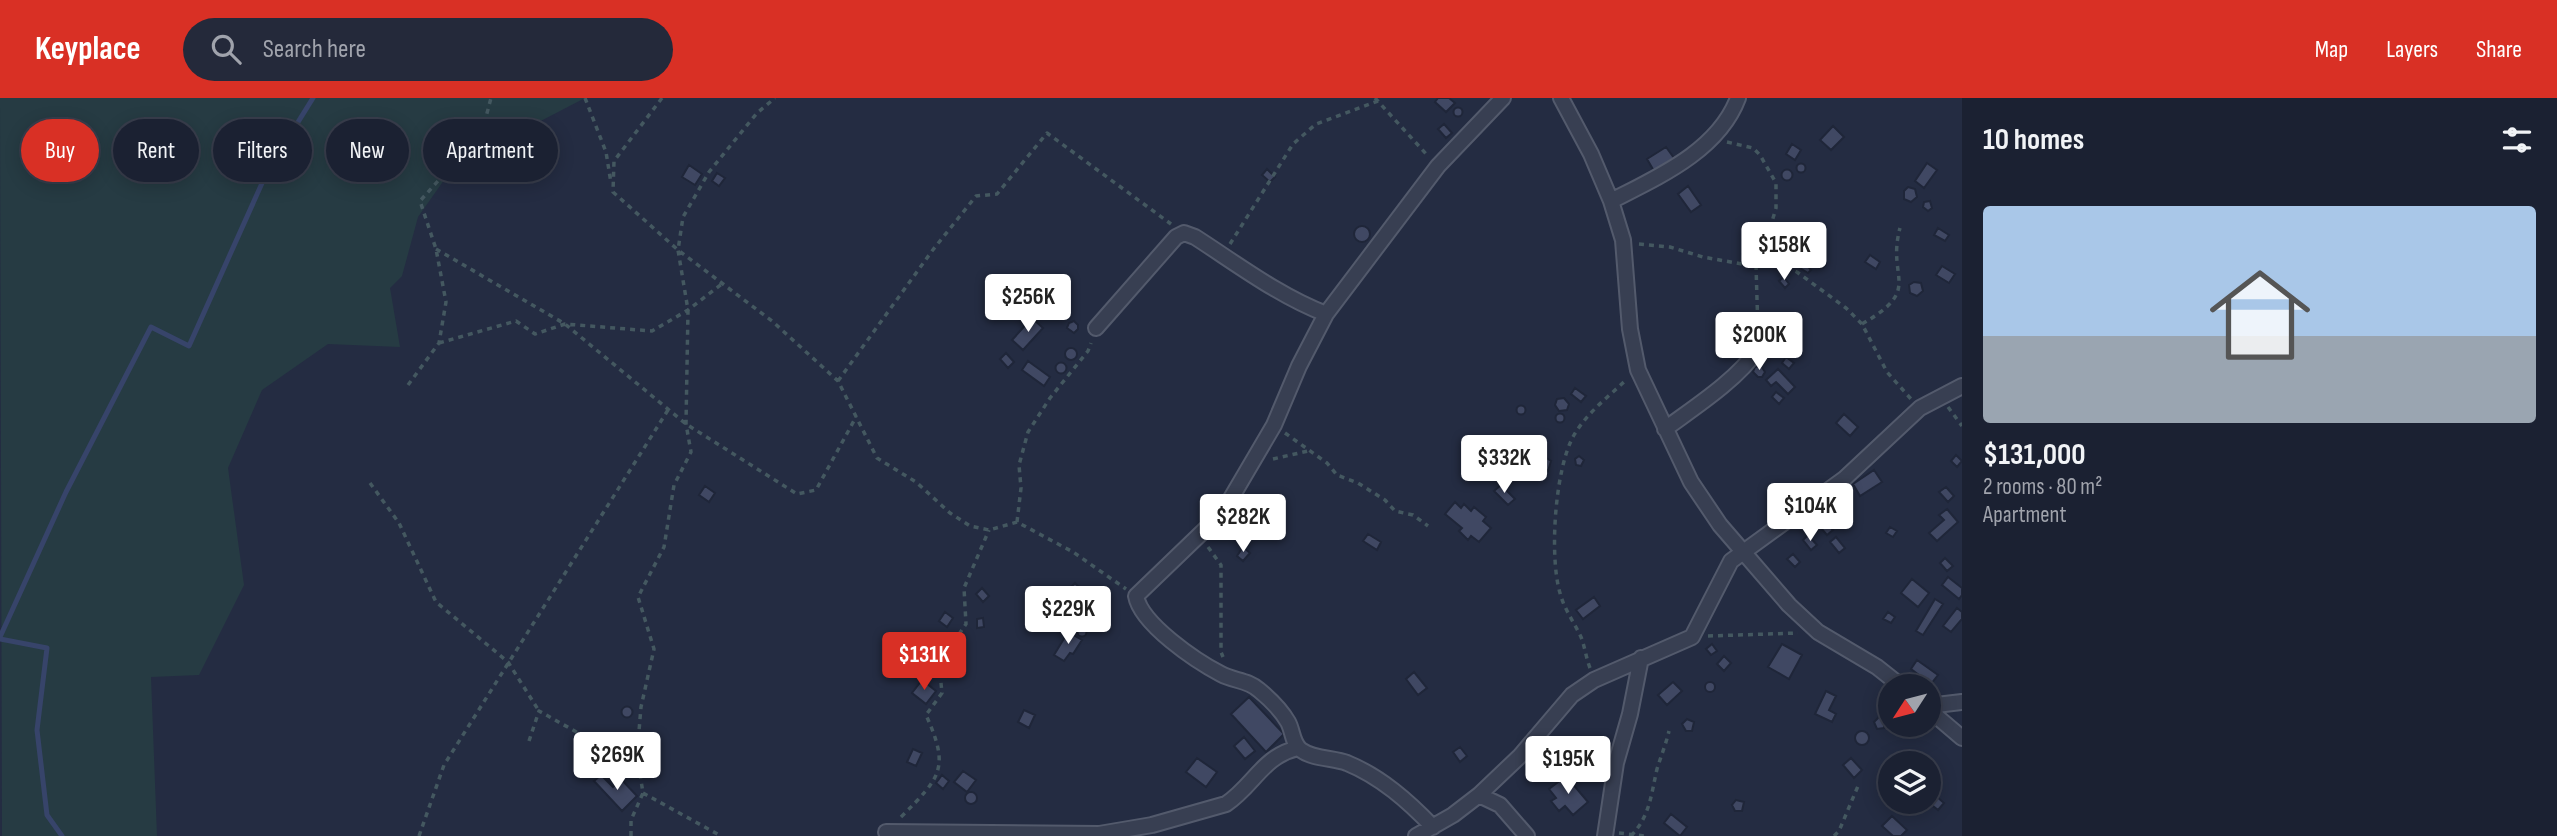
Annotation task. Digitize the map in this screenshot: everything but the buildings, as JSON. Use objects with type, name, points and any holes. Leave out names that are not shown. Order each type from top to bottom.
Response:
[{"type":"street","points":[[1298,748],[1287,720],[1261,691],[1250,683],[1222,675],[1170,640],[1144,613],[1136,596],[1216,519],[1274,425],[1299,366],[1326,313],[1438,166],[1503,98]]},
{"type":"street","points":[[1561,98],[1611,201],[1623,240],[1630,329],[1638,370],[1691,482],[1720,525],[1789,605],[1818,632],[1886,674]]},
{"type":"street","points":[[1611,201],[1686,159],[1712,138],[1732,115],[1738,98]]},
{"type":"street","points":[[1096,328],[1176,237],[1184,233],[1195,237],[1261,281],[1326,313]]},
{"type":"street","points":[[1665,429],[1743,368],[1758,349]]},
{"type":"street","points":[[1416,836],[1479,795],[1520,756],[1572,695],[1594,680],[1678,645],[1692,636],[1731,562],[1844,479],[1920,408],[1962,386]]},
{"type":"street","points":[[1605,834],[1616,762],[1642,658]]},
{"type":"street","points":[[1941,706],[1962,702]]},
{"type":"street","points":[[1941,719],[1962,738]]},
{"type":"street","points":[[886,832],[1099,834],[1152,825],[1226,804],[1273,758],[1283,751],[1298,748],[1347,763],[1408,802],[1433,827]]},
{"type":"street","points":[[1479,795],[1500,805],[1527,836]]},
{"type":"path","points":[[408,384],[439,343],[446,302],[436,249],[420,201],[482,132],[491,98]]},
{"type":"path","points":[[585,98],[606,152],[613,192],[678,250],[772,321],[838,381],[877,457],[916,482],[950,513],[970,526],[989,530],[1017,522],[1073,552],[1136,596]]},
{"type":"path","points":[[613,192],[614,162],[662,98]]},
{"type":"path","points":[[631,836],[631,821],[643,793],[637,755],[641,707],[653,649],[638,597],[664,547],[674,485],[691,452],[686,424],[688,310],[678,250],[682,217],[709,172],[757,113],[775,98]]},
{"type":"path","points":[[1223,255],[1293,144],[1316,124],[1376,100],[1438,166]]},
{"type":"path","points":[[838,381],[932,251],[976,196],[997,194],[1047,133],[1184,233]]},
{"type":"path","points":[[1712,138],[1753,148],[1776,183],[1776,208],[1768,234],[1772,264]]},
{"type":"path","points":[[1862,324],[1884,311],[1901,286],[1894,248],[1900,228]]},
{"type":"path","points":[[1623,240],[1756,265],[1772,264],[1797,272],[1846,308],[1862,324],[1887,372],[1920,408]]},
{"type":"path","points":[[436,249],[565,324],[686,424],[797,494],[816,490],[856,418]]},
{"type":"path","points":[[1756,265],[1758,349]]},
{"type":"path","points":[[439,343],[516,321],[535,334],[565,324],[652,331],[688,310],[723,283]]},
{"type":"path","points":[[1017,522],[1021,488],[1019,465],[1028,432],[1050,398],[1088,351],[1096,328]]},
{"type":"path","points":[[1594,680],[1581,639],[1559,592],[1555,543],[1558,493],[1564,456],[1575,433],[1599,405],[1638,370]]},
{"type":"path","points":[[1941,397],[1962,426]]},
{"type":"path","points":[[419,836],[444,765],[669,410]]},
{"type":"path","points":[[1274,425],[1327,463],[1337,475],[1358,483],[1385,500],[1395,511],[1413,515],[1428,526]]},
{"type":"path","points":[[1251,464],[1308,451]]},
{"type":"path","points":[[370,483],[399,523],[436,602],[508,662],[539,711],[589,739],[637,755]]},
{"type":"path","points":[[886,832],[927,791],[941,762],[938,743],[926,715],[942,694],[939,663],[966,624],[964,588],[989,530]]},
{"type":"path","points":[[1199,534],[1221,565],[1221,652],[1225,659]]},
{"type":"path","points":[[1692,636],[1818,632]]},
{"type":"path","points":[[529,741],[539,711]]},
{"type":"path","points":[[1632,835],[1645,820],[1669,731]]},
{"type":"path","points":[[1834,836],[1839,831],[1857,786]]},
{"type":"path","points":[[643,793],[721,836]]},
{"type":"path","points":[[1605,834],[1645,836]]},
{"type":"shaded area","points":[[0,98],[585,98],[545,119],[423,119],[423,182],[443,182],[418,217],[402,276],[390,288],[400,347],[328,344],[262,390],[228,468],[244,585],[199,675],[151,677],[157,836],[2,836]]},
{"type":"waterway","points":[[0,637],[66,492],[151,327],[189,346],[267,172],[313,98]]},
{"type":"waterway","points":[[0,639],[47,648],[37,730],[47,815],[62,836]]}]
